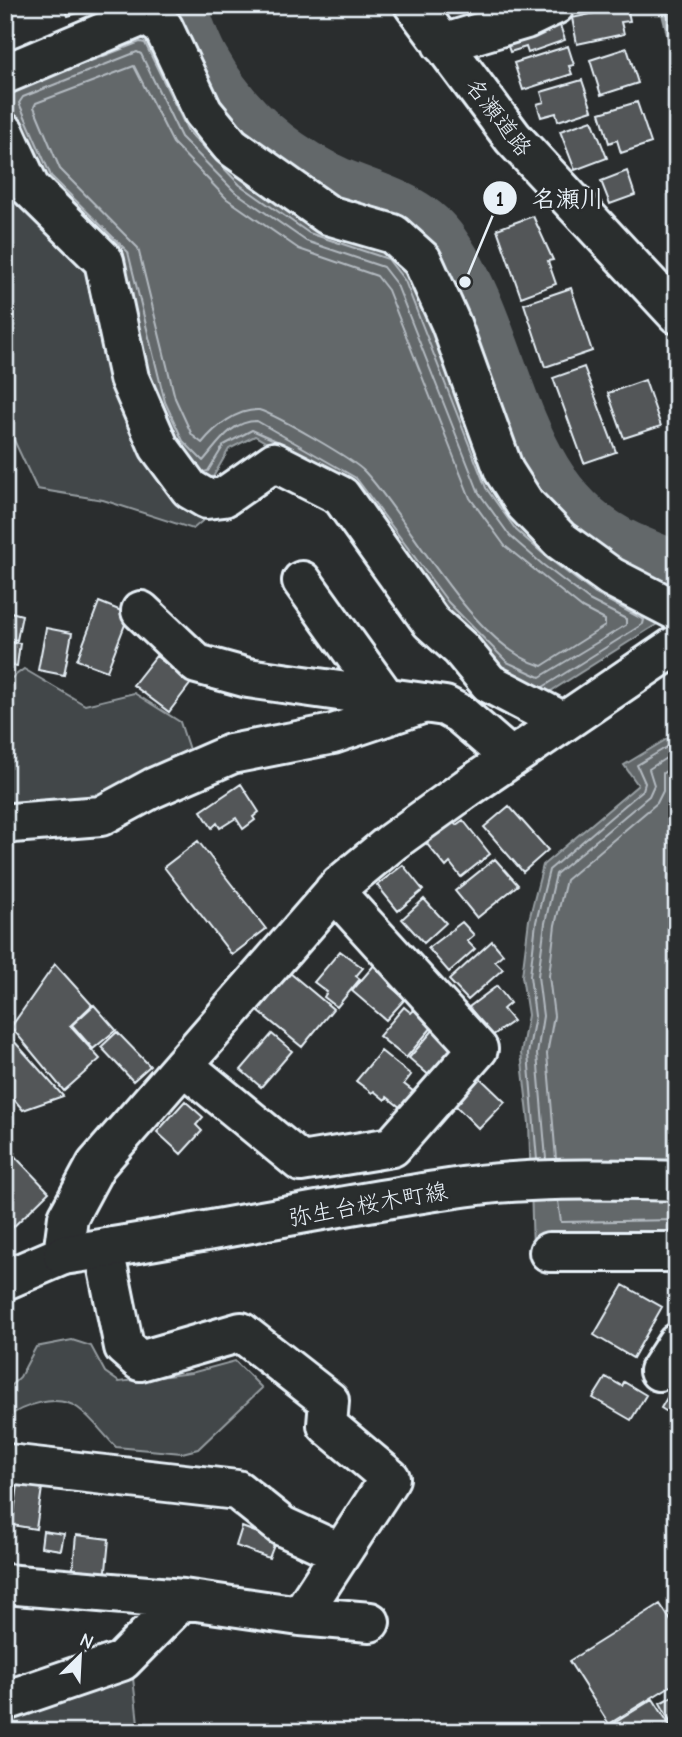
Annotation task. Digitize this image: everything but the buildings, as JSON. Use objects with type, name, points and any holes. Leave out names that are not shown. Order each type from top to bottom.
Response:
[{"type":"street","name":"名瀬道路","points":[[414,5],[513,138],[677,314]]},
{"type":"street","points":[[442,44],[526,19],[555,5]]},
{"type":"street","points":[[5,74],[153,13],[163,27],[203,112],[230,146],[328,215],[393,234],[422,260],[451,324],[504,471],[525,504],[560,540],[611,577],[677,611]]},
{"type":"street","points":[[5,133],[30,188],[104,261],[129,378],[159,447],[190,489],[208,499],[224,497],[274,462],[341,496],[430,622],[461,649],[489,682],[564,722]]},
{"type":"street","points":[[302,581],[385,697]]},
{"type":"street","points":[[141,611],[197,664],[248,678],[445,706],[460,714],[511,758]]},
{"type":"street","points":[[62,1255],[68,1217],[96,1165],[334,891],[392,842],[677,645]]},
{"type":"street","points":[[12,823],[101,816],[153,788],[231,754],[333,734],[425,703]]},
{"type":"street","points":[[183,1065],[301,1162],[392,1147],[401,1138],[478,1049],[334,891]]},
{"type":"street","name":"弥生台桜木町線","points":[[5,1280],[62,1255],[451,1188],[597,1179],[677,1181]]},
{"type":"street","points":[[104,1249],[124,1348],[139,1361],[241,1332],[329,1401],[327,1424],[390,1478],[300,1616]]},
{"type":"street","points":[[549,1252],[677,1252]]},
{"type":"street","points":[[8,1464],[237,1490],[282,1526],[341,1553]]},
{"type":"street","points":[[5,1584],[183,1599],[300,1616],[370,1622]]},
{"type":"street","points":[[5,1701],[122,1661],[183,1599]]},
{"type":"shaded area","points":[[5,161],[98,269],[215,510],[193,529],[103,500],[37,489],[5,421]]},
{"type":"shaded area","points":[[24,669],[85,705],[134,693],[180,722],[192,759],[137,791],[5,807],[5,683]]},
{"type":"shaded area","points":[[72,1340],[91,1346],[105,1372],[119,1382],[191,1373],[235,1361],[262,1388],[198,1449],[182,1453],[116,1447],[83,1412],[60,1401],[30,1405],[5,1419],[5,1391],[20,1377],[36,1347]]},
{"type":"shaded area","points":[[132,1669],[139,1732],[5,1732],[5,1717]]},
{"type":"water","points":[[142,33],[151,38],[194,128],[244,179],[313,227],[393,254],[411,277],[492,484],[662,621],[543,696],[498,675],[345,489],[255,436],[229,449],[209,484],[189,472],[135,351],[37,185],[5,108],[5,96],[11,85]]},
{"type":"water","points":[[677,733],[677,1246],[533,1250],[529,1123],[521,1053],[528,1015],[522,976],[529,920],[543,865],[638,785],[624,765]]},
{"type":"waterway","points":[[177,5],[195,50],[214,84],[243,120],[260,136],[277,151],[316,176],[407,215],[431,234],[441,246],[464,285],[533,455],[556,493],[587,525],[627,550],[677,568]]},
{"type":"waterway","points":[[664,5],[677,59]]},
{"type":"place","name":"名瀬川","points":[[465,282]]}]
